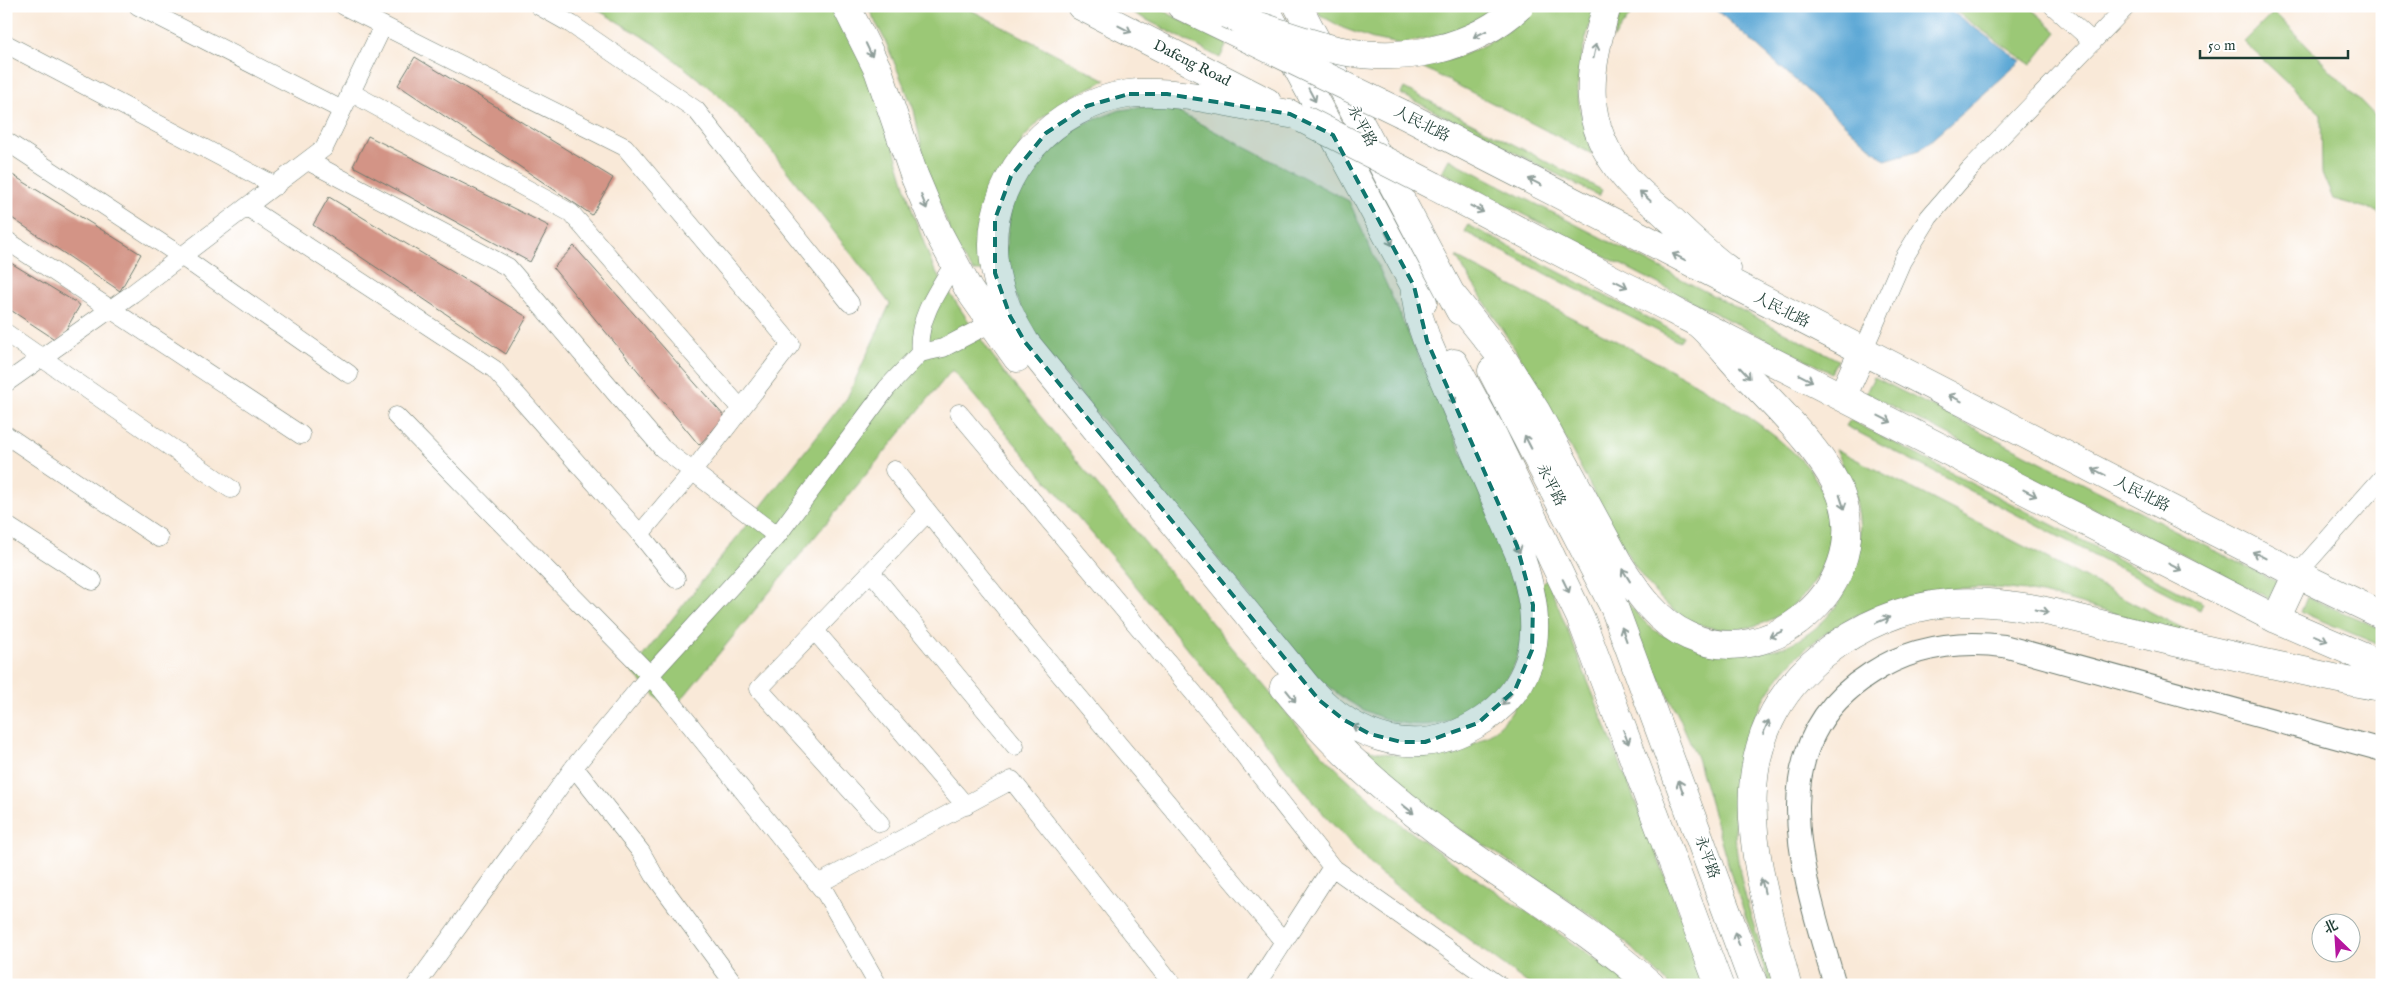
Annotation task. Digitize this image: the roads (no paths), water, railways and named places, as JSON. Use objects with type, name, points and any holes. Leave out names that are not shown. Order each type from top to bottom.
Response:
[{"type":"main road","points":[[846,6],[878,70],[920,191],[954,264],[991,323],[1304,711],[1336,746],[1372,780],[1424,822],[1578,926],[1651,985]]},
{"type":"main road","name":"Dafeng Road","points":[[1081,6],[1296,116]]},
{"type":"main road","name":"人民北路","points":[[1181,6],[1403,114],[2296,574],[2382,615]]},
{"type":"main road","points":[[1199,6],[1339,50],[1376,55],[1394,55],[1425,52],[1459,43],[1494,26],[1520,6]]},
{"type":"main road","name":"永平路","points":[[1264,6],[1494,437],[1582,619],[1719,985]]},
{"type":"main road","name":"永平路","points":[[1298,6],[1452,295],[1614,607],[1754,985]]},
{"type":"main road","points":[[1607,6],[1595,48],[1591,82],[1594,119],[1605,147],[1627,180],[1717,262],[1776,307]]},
{"type":"main road","points":[[1414,286],[1419,317],[1427,341],[1522,558],[1531,593],[1534,628],[1532,650],[1526,671],[1515,690],[1499,708],[1478,723],[1451,736],[1413,742],[1390,740],[1360,730],[1330,710],[1308,688],[1026,342],[1008,311],[996,273],[993,233],[998,205],[1020,161],[1046,133],[1073,113],[1115,97],[1155,93],[1296,116],[2276,619],[2382,664]]},
{"type":"main road","points":[[1452,295],[1502,358],[1536,411],[1619,564],[1644,600],[1658,616],[1673,628],[1689,636],[1705,642],[1739,644],[1772,636],[1786,629],[1807,614],[1825,596],[1834,583],[1846,551],[1847,517],[1834,482],[1808,444],[1700,324]]},
{"type":"main road","points":[[1842,397],[1863,351]]},
{"type":"main road","points":[[2276,619],[2296,574]]},
{"type":"main road","points":[[1788,985],[1760,874],[1753,830],[1752,785],[1756,755],[1773,712],[1792,686],[1817,660],[1859,630],[1895,615],[1934,605],[1960,602],[2002,604],[2093,622],[2223,654],[2382,687]]},
{"type":"street","points":[[138,6],[342,110]]},
{"type":"street","points":[[344,6],[625,147],[791,344],[693,472],[640,534]]},
{"type":"street","points":[[538,6],[571,24],[696,110],[850,303]]},
{"type":"street","points":[[2053,6],[2093,42]]},
{"type":"street","points":[[1863,351],[1902,261],[1929,217],[1970,169],[2127,6]]},
{"type":"street","points":[[6,383],[111,309],[324,148],[382,26]]},
{"type":"street","points":[[6,44],[276,186]]},
{"type":"street","points":[[350,92],[571,213],[741,409]]},
{"type":"street","points":[[6,141],[181,256],[349,374]]},
{"type":"street","points":[[308,161],[508,267],[662,448],[777,536]]},
{"type":"street","points":[[247,207],[494,369],[640,534],[676,579]]},
{"type":"street","points":[[6,240],[301,435]]},
{"type":"street","points":[[920,354],[918,340],[923,323],[937,290],[954,264]]},
{"type":"street","points":[[416,985],[574,767],[650,676],[777,536],[887,388],[920,354],[943,348],[991,323]]},
{"type":"street","points":[[6,333],[231,489]]},
{"type":"street","points":[[959,413],[1218,722],[1332,867],[1498,985]]},
{"type":"street","points":[[396,416],[650,676],[818,884],[878,985]]},
{"type":"street","points":[[6,435],[160,538]]},
{"type":"street","points":[[894,470],[1284,942]]},
{"type":"street","points":[[2296,574],[2382,478]]},
{"type":"street","points":[[880,824],[760,690],[928,513]]},
{"type":"street","points":[[6,525],[93,581]]},
{"type":"street","points":[[871,572],[1015,746]]},
{"type":"street","points":[[815,632],[966,806]]},
{"type":"street","points":[[1835,985],[1802,868],[1797,819],[1801,770],[1813,734],[1831,707],[1854,684],[1896,659],[1923,649],[1950,644],[1971,643],[2004,646],[2382,750]]},
{"type":"street","points":[[574,767],[642,852],[654,876],[735,985]]},
{"type":"street","points":[[818,884],[1012,780],[1173,985]]},
{"type":"street","points":[[1256,985],[1332,867]]},
{"type":"water","points":[[1712,6],[1944,6],[2021,61],[1920,150],[1885,160]]}]
